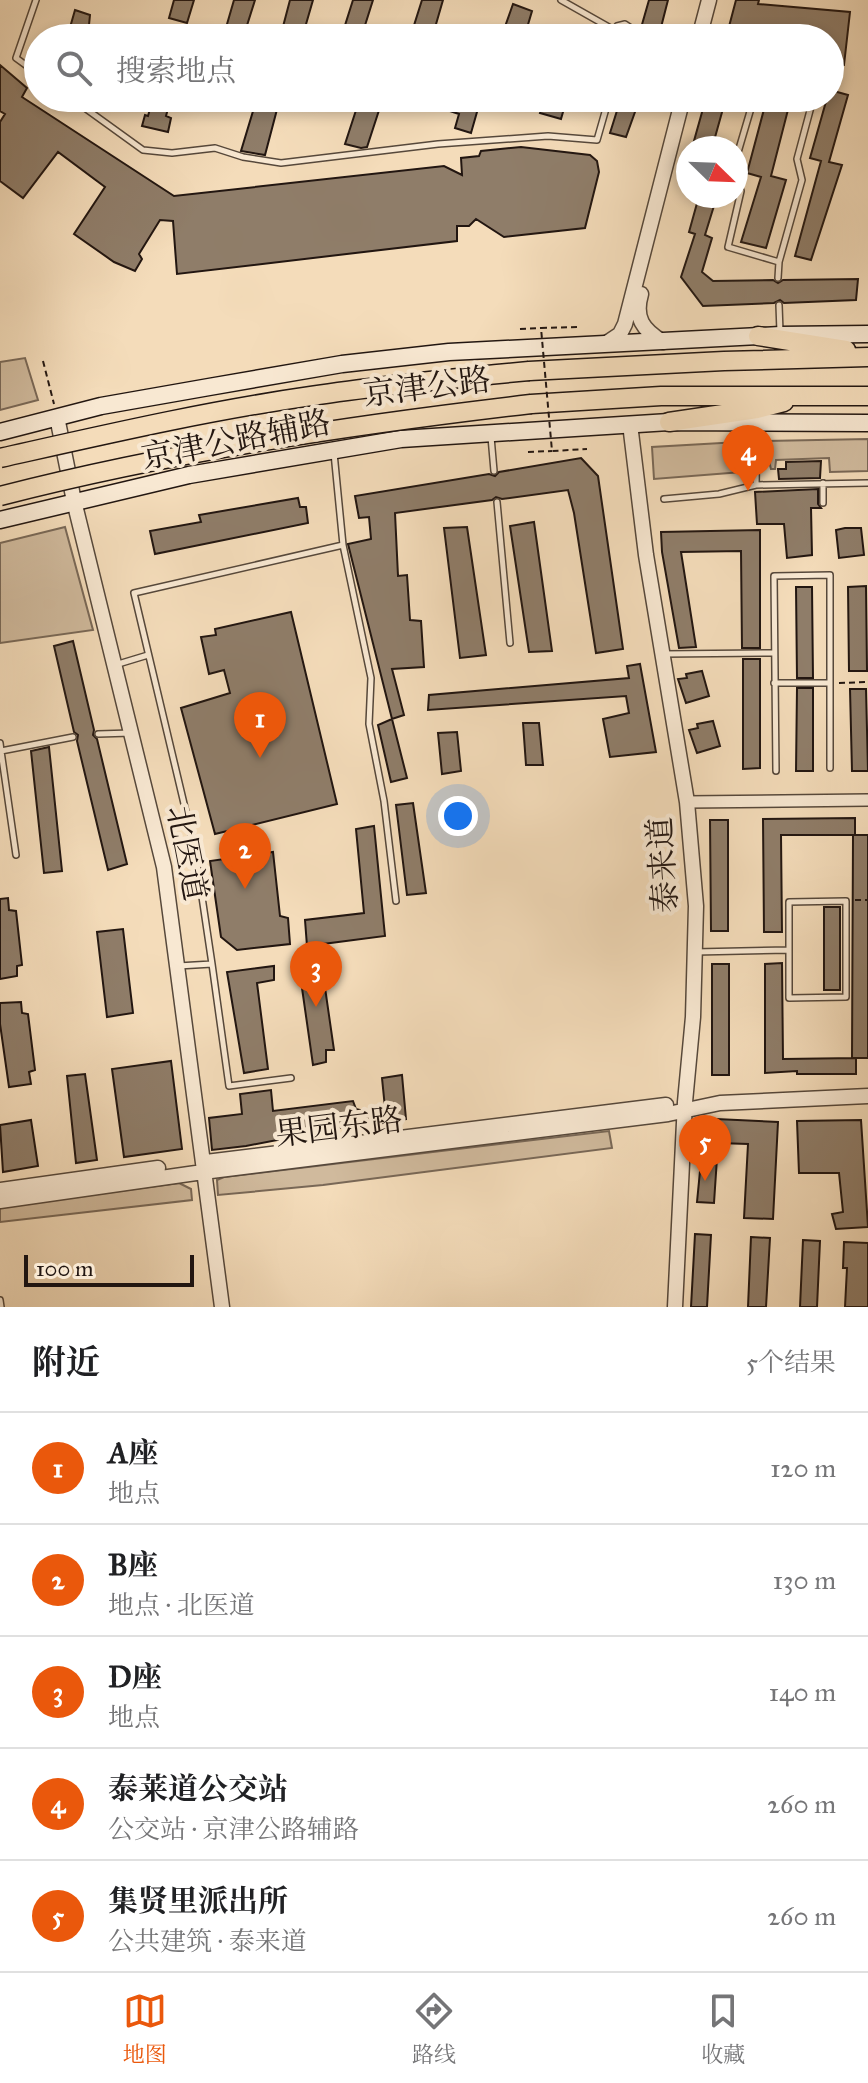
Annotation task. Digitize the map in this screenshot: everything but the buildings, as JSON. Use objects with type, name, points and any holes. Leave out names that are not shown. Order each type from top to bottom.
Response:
[{"type":"highway","points":[[758,336],[868,355]]},
{"type":"highway","name":"京津公路","points":[[0,458],[185,418],[307,396],[410,383],[529,371],[868,355]]},
{"type":"highway","name":"京津公路","points":[[0,496],[217,448],[361,425],[531,404],[661,396],[864,398]]},
{"type":"highway","points":[[669,422],[757,409],[814,396]]},
{"type":"main road","name":"京津公路辅路","points":[[0,432],[101,406],[342,364],[449,352],[780,335],[868,334]]},
{"type":"main road","name":"京津公路辅路","points":[[0,520],[189,475],[401,439],[669,422],[757,425],[868,423]]},
{"type":"street","points":[[703,24],[709,0]]},
{"type":"street","points":[[713,24],[719,0]]},
{"type":"street","points":[[605,344],[620,334],[625,324],[679,112]]},
{"type":"street","points":[[663,342],[647,331],[639,319],[638,305],[689,112]]},
{"type":"street","name":"北医道","points":[[57,417],[74,501],[164,867],[222,1307]]},
{"type":"street","name":"泰来道","points":[[630,424],[646,555],[687,802],[696,906],[693,1017],[685,1106],[675,1307]]},
{"type":"street","points":[[687,802],[868,800]]},
{"type":"street","name":"果园东路","points":[[0,1190],[685,1106],[720,1097],[868,1094]]},
{"type":"street","name":"果园东路","points":[[0,1201],[203,1167]]},
{"type":"lane","points":[[28,24],[36,0]]},
{"type":"lane","points":[[561,0],[603,24]]},
{"type":"lane","points":[[24,35],[16,58],[24,64]]},
{"type":"lane","points":[[90,112],[143,150],[172,153],[215,148],[243,157],[281,163],[438,144],[548,136],[597,140],[605,112]]},
{"type":"lane","points":[[743,136],[750,112]]},
{"type":"lane","points":[[778,278],[779,262],[802,180],[797,159],[810,112]]},
{"type":"lane","points":[[737,208],[728,247],[779,262]]},
{"type":"lane","points":[[779,305],[780,335]]},
{"type":"lane","points":[[756,485],[757,425]]},
{"type":"lane","points":[[491,432],[494,471]]},
{"type":"lane","points":[[334,450],[343,545],[371,678],[369,724],[384,801],[396,901]]},
{"type":"lane","points":[[823,483],[823,503]]},
{"type":"lane","points":[[664,499],[719,494],[756,485],[868,483]]},
{"type":"lane","points":[[497,502],[510,643]]},
{"type":"lane","points":[[291,1078],[229,1086],[195,850],[134,593],[343,545]]},
{"type":"lane","points":[[776,771],[774,576],[830,575],[830,768]]},
{"type":"lane","points":[[663,654],[774,653]]},
{"type":"lane","points":[[115,665],[148,655]]},
{"type":"lane","points":[[774,683],[830,683]]},
{"type":"lane","points":[[98,734],[132,733]]},
{"type":"lane","points":[[1,751],[73,737]]},
{"type":"lane","points":[[0,743],[16,855]]},
{"type":"lane","points":[[846,901],[846,997],[789,998],[789,902],[846,901]]},
{"type":"lane","points":[[694,952],[789,950]]},
{"type":"lane","points":[[177,966],[212,964]]},
{"type":"lane","points":[[0,1300],[1,1307]]},
{"type":"path","points":[[520,329],[577,327]]},
{"type":"path","points":[[541,328],[552,451]]},
{"type":"path","points":[[43,361],[57,417]]},
{"type":"path","points":[[528,452],[587,449]]},
{"type":"path","points":[[830,683],[868,682]]},
{"type":"path","points":[[846,901],[868,900]]},
{"type":"shaded area","points":[[25,358],[38,400],[0,410],[0,362]]},
{"type":"shaded area","points":[[868,439],[868,471],[830,472],[829,458],[776,460],[775,469],[771,469],[767,453],[763,452],[766,441]]},
{"type":"shaded area","points":[[739,442],[746,447],[747,465],[742,472],[654,479],[652,447]]},
{"type":"shaded area","points":[[65,527],[93,630],[0,643],[0,543]]},
{"type":"shaded area","points":[[609,1131],[612,1148],[323,1185],[218,1195],[217,1180],[224,1177]]},
{"type":"shaded area","points":[[179,1183],[191,1189],[192,1200],[0,1222],[0,1207]]},
{"type":"place","name":"泰莱道公交站","points":[[748,491]]},
{"type":"place","name":"A座","points":[[260,758]]},
{"type":"place","name":"B座","points":[[245,889]]},
{"type":"place","name":"D座","points":[[316,1007]]},
{"type":"place","name":"集贤里派出所","points":[[705,1181]]}]
